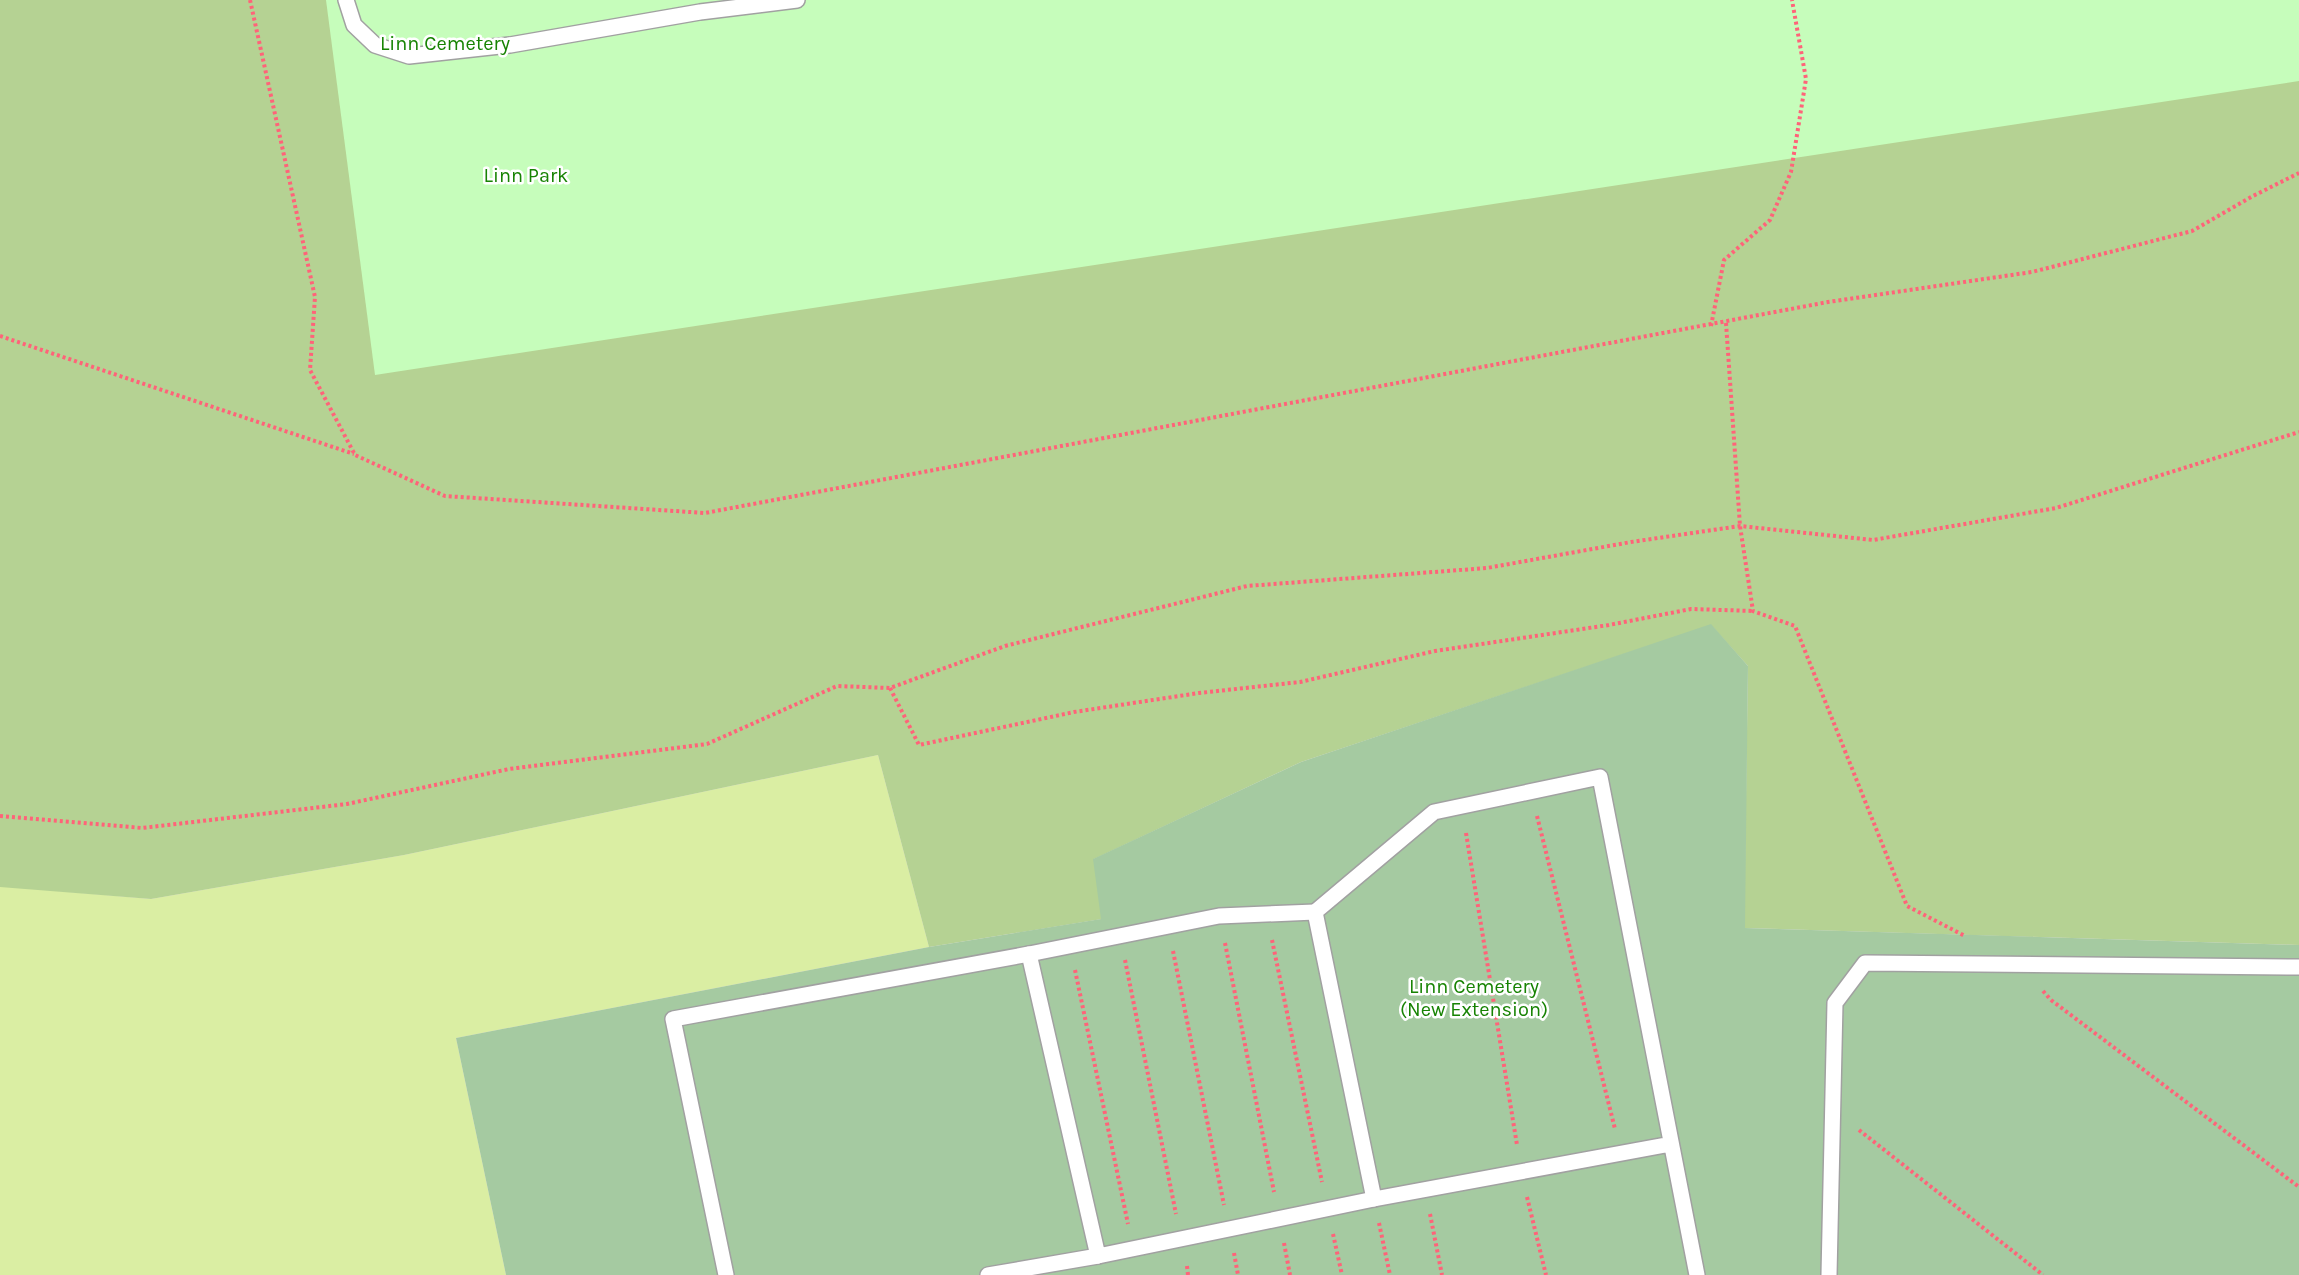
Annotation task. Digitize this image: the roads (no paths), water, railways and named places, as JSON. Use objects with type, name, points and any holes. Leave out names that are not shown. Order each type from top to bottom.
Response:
[{"type":"lane","points":[[346,0],[354,25],[375,45],[409,56],[510,45],[700,12],[797,0]]},
{"type":"lane","points":[[726,1275],[673,1019],[1029,954],[1220,916],[1315,912],[1434,812],[1600,777],[1697,1275]]},
{"type":"lane","points":[[1315,912],[1374,1199]]},
{"type":"lane","points":[[1029,954],[1098,1256]]},
{"type":"lane","points":[[1829,1275],[1835,1003],[1865,963],[2299,967]]},
{"type":"lane","points":[[988,1275],[1098,1256],[1374,1199],[1671,1144]]},
{"type":"park label","name":"Linn Cemetery","points":[[445,43]]},
{"type":"park label","name":"Linn Park","points":[[526,175]]},
{"type":"park label","name":"Linn Cemetery (New Extension)","points":[[1474,998]]}]
